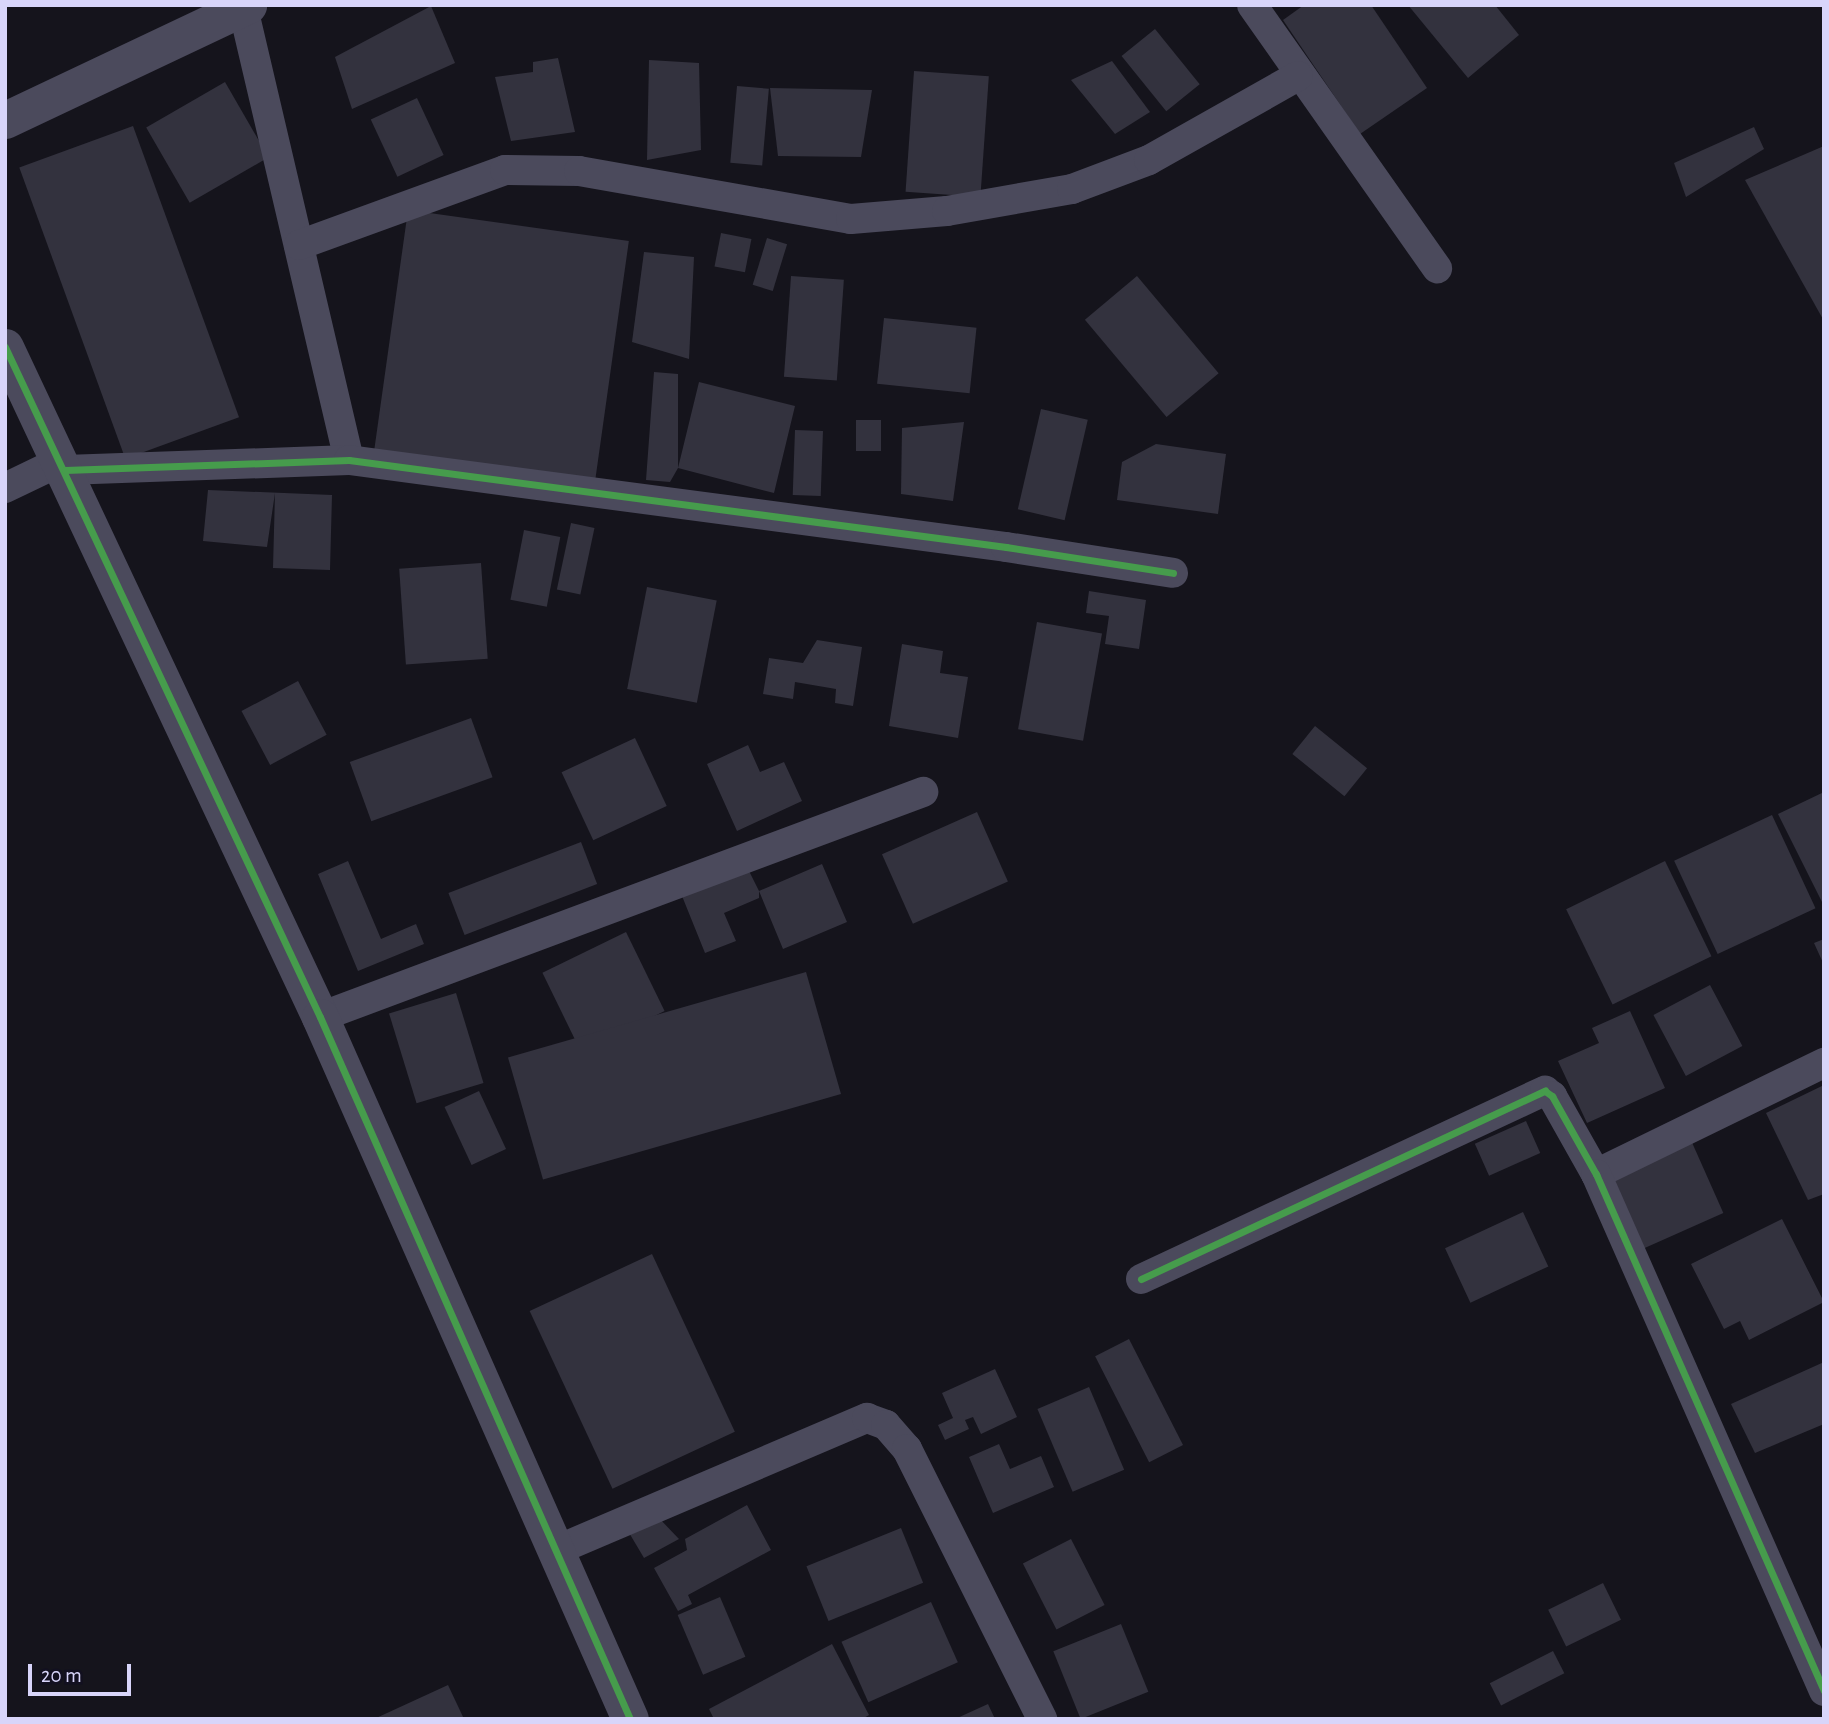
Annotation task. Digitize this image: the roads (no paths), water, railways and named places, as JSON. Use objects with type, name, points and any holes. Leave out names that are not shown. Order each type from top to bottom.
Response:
[{"type":"street","points":[[1252,5],[1298,76],[1437,268]]},
{"type":"street","points":[[5,120],[246,6],[349,460]]},
{"type":"street","points":[[299,245],[505,170],[579,171],[851,219],[947,211],[1072,189],[1150,160],[1298,76]]},
{"type":"street","points":[[5,347],[63,465],[320,1017],[631,1719]]},
{"type":"street","points":[[5,488],[63,465],[349,460],[992,545],[1172,573]]},
{"type":"street","points":[[320,1017],[923,792]]},
{"type":"street","points":[[1596,1174],[1824,1063]]},
{"type":"street","points":[[1141,1279],[1536,1092],[1552,1096],[1596,1174],[1824,1691]]},
{"type":"street","points":[[557,1550],[867,1418],[886,1425],[907,1449],[1042,1719]]}]
